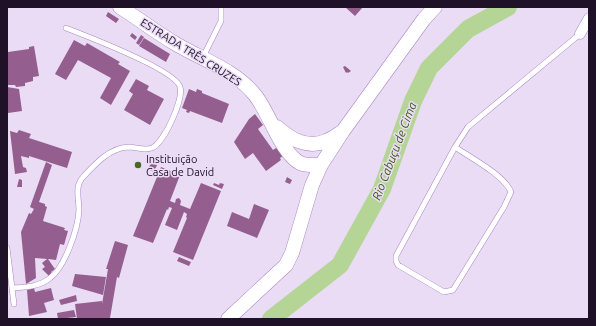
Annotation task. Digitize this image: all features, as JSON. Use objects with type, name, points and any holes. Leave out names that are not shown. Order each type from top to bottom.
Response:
[{"type":"main road","name":"ESTRADA TRÊS CRUZES","points":[[120,7],[176,44],[225,70],[242,82],[256,95],[286,148],[294,158],[306,164],[321,165]]},
{"type":"main road","name":"ESTRADA TRÊS CRUZES","points":[[228,319],[286,265],[292,253],[312,185],[321,165],[343,131],[420,25],[435,7]]},
{"type":"main road","name":"ESTRADA TRÊS CRUZES","points":[[271,121],[284,134],[294,140],[306,144],[326,142],[343,131]]},
{"type":"street","points":[[580,34],[589,18]]},
{"type":"lane","points":[[203,58],[221,21],[221,7]]},
{"type":"lane","points":[[12,288],[27,287],[42,283],[50,278],[65,257],[78,223],[78,187],[82,178],[98,160],[119,148],[130,147],[145,149],[158,144],[170,124],[180,97],[180,86],[176,80],[142,60],[66,28]]},
{"type":"lane","points":[[455,147],[498,176],[508,185],[511,192],[504,207],[453,290],[444,292],[398,265],[396,256],[455,147],[468,127],[580,34]]},
{"type":"lane","points":[[7,248],[14,304]]},
{"type":"building","points":[[345,7],[363,7],[355,16]]},
{"type":"building","points":[[108,12],[119,19],[116,23],[106,16]]},
{"type":"building","points":[[132,33],[137,37],[135,40],[130,36]]},
{"type":"building","points":[[141,35],[144,37],[139,45],[136,43]]},
{"type":"building","points":[[144,38],[170,54],[166,62],[139,46]]},
{"type":"building","points":[[74,40],[85,46],[87,43],[120,62],[118,64],[130,71],[111,105],[100,98],[111,78],[78,60],[66,80],[55,74]]},
{"type":"building","points":[[34,46],[39,76],[33,77],[33,81],[25,83],[25,86],[16,87],[15,85],[8,85],[8,52],[29,49],[29,47]]},
{"type":"building","points":[[345,66],[351,71],[346,73],[343,67]]},
{"type":"building","points":[[136,79],[149,86],[147,90],[164,99],[150,125],[124,110],[133,94],[129,91]]},
{"type":"building","points":[[7,87],[19,89],[22,111],[8,113]]},
{"type":"building","points":[[189,89],[196,92],[197,89],[202,91],[202,93],[229,104],[222,123],[190,111],[189,113],[186,112],[187,110],[182,108]]},
{"type":"building","points":[[255,114],[263,125],[258,129],[273,150],[276,148],[283,156],[280,158],[281,160],[266,171],[253,153],[245,159],[234,142],[249,119]]},
{"type":"building","points":[[19,130],[31,134],[29,138],[72,152],[67,168],[29,156],[29,158],[21,156],[23,167],[26,168],[27,172],[15,174],[10,131],[17,133]]},
{"type":"building","points":[[46,162],[52,165],[39,202],[45,204],[47,207],[43,221],[65,228],[64,230],[68,231],[64,245],[60,244],[56,260],[48,259],[55,269],[51,272],[52,274],[49,276],[42,269],[45,267],[42,263],[47,259],[35,258],[36,278],[26,284],[21,232],[29,213],[31,214],[34,209],[30,207]]},
{"type":"building","points":[[151,163],[157,165],[154,172],[148,169]]},
{"type":"building","points":[[161,167],[180,175],[170,201],[175,203],[176,199],[179,198],[181,201],[180,205],[190,209],[201,183],[221,191],[193,260],[173,252],[187,218],[187,214],[184,212],[177,230],[165,225],[172,208],[169,207],[168,210],[167,209],[153,243],[133,236]]},
{"type":"building","points":[[287,177],[292,180],[290,184],[285,182]]},
{"type":"building","points":[[19,179],[22,180],[22,187],[17,187]]},
{"type":"building","points":[[214,183],[219,185],[220,183],[224,184],[222,189],[213,185]]},
{"type":"building","points":[[254,204],[269,210],[257,238],[227,226],[232,212],[249,219]]},
{"type":"building","points":[[115,241],[128,245],[119,278],[117,277],[110,318],[77,319],[75,304],[102,301],[102,304],[108,269],[106,269]]},
{"type":"building","points":[[179,257],[191,262],[189,266],[177,261]]},
{"type":"building","points":[[75,274],[106,277],[103,295],[72,286]]},
{"type":"building","points":[[34,288],[35,292],[51,288],[54,300],[44,303],[47,312],[29,316],[27,290]]},
{"type":"building","points":[[76,295],[77,301],[61,305],[59,300]]},
{"type":"building","points":[[74,310],[76,317],[58,319],[57,313]]},
{"type":"waterway","name":"Rio Cabuçu de Cima","points":[[271,319],[340,265],[382,189],[413,101],[429,68],[468,29],[508,7]]},
{"type":"place","name":"Instituição Casa de David","points":[[138,165]]}]
